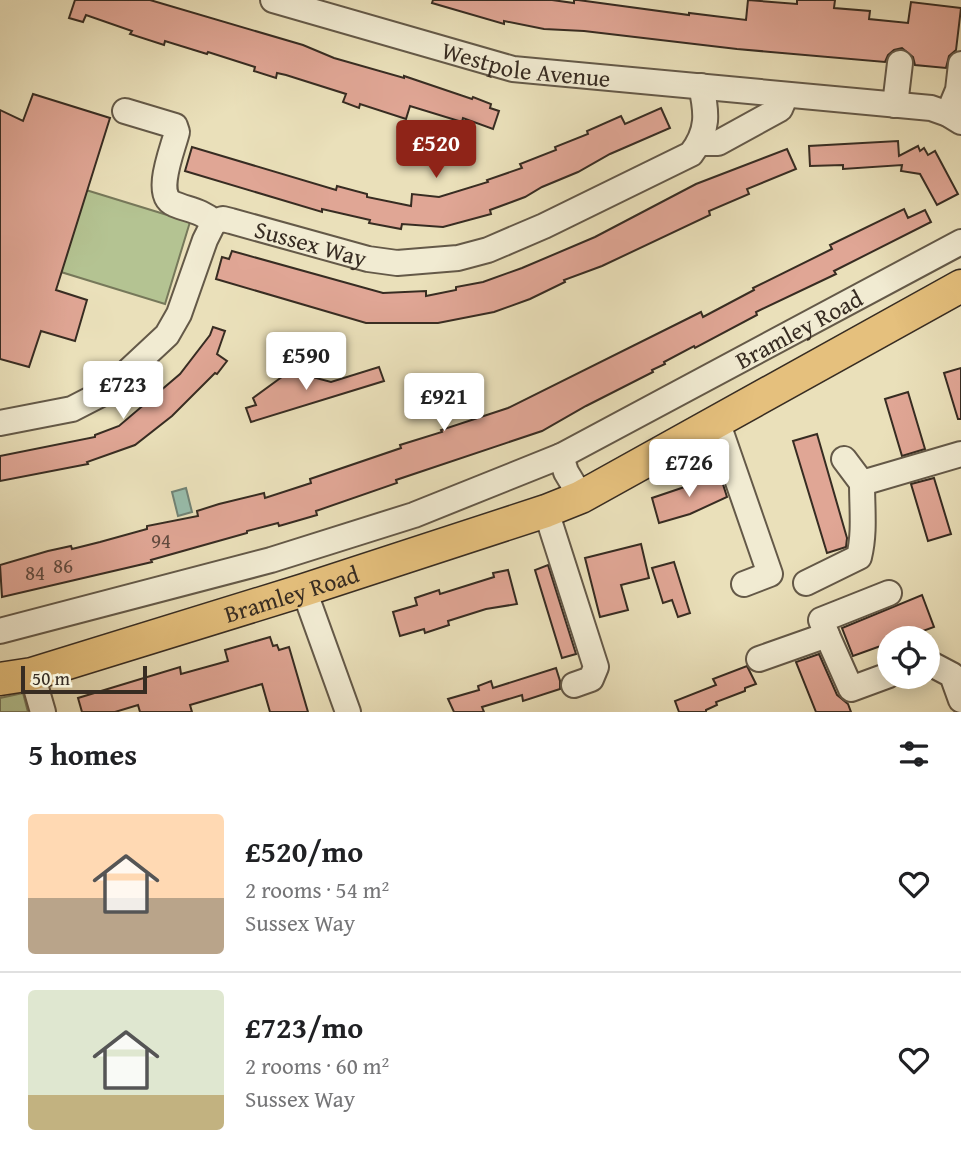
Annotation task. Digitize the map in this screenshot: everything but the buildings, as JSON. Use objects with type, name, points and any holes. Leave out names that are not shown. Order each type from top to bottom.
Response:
[{"type":"main road","name":"Bramley Road","points":[[0,679],[32,674],[293,593],[546,511],[581,497],[961,286]]},
{"type":"street","name":"Westpole Avenue","points":[[273,0],[513,69],[786,95]]},
{"type":"street","points":[[895,105],[900,63]]},
{"type":"street","points":[[786,95],[931,108],[955,118],[961,64]]},
{"type":"street","points":[[700,143],[706,126],[707,111],[701,86]]},
{"type":"street","name":"Sussex Way","points":[[214,222],[231,220],[387,262],[426,262],[458,258],[488,250],[544,226],[691,154],[700,143],[718,143],[780,110],[786,95]]},
{"type":"street","points":[[0,423],[72,409],[107,391],[167,335],[179,314],[214,222],[204,213],[170,202],[165,196],[164,185],[177,132],[175,126],[125,111]]},
{"type":"street","name":"Bramley Road","points":[[0,631],[271,561],[414,515],[561,456],[961,242]]},
{"type":"street","points":[[717,421],[770,574],[744,584]]},
{"type":"street","points":[[862,483],[961,454]]},
{"type":"street","points":[[561,456],[566,472],[581,497]]},
{"type":"street","points":[[806,583],[859,557],[864,537],[862,483],[844,459]]},
{"type":"street","points":[[546,511],[596,667],[591,679],[574,684]]},
{"type":"street","points":[[271,561],[293,593],[348,712]]},
{"type":"street","points":[[877,679],[851,689],[821,620],[889,593]]},
{"type":"street","points":[[759,659],[827,635]]},
{"type":"street","points":[[940,668],[953,675],[961,700]]},
{"type":"street","points":[[32,674],[43,712]]},
{"type":"shaded area","points":[[86,190],[190,222],[165,304],[61,272]]},
{"type":"shaded area","points":[[186,488],[192,512],[178,516],[172,492]]},
{"type":"shaded area","points":[[23,693],[28,712],[0,712],[0,698]]}]
